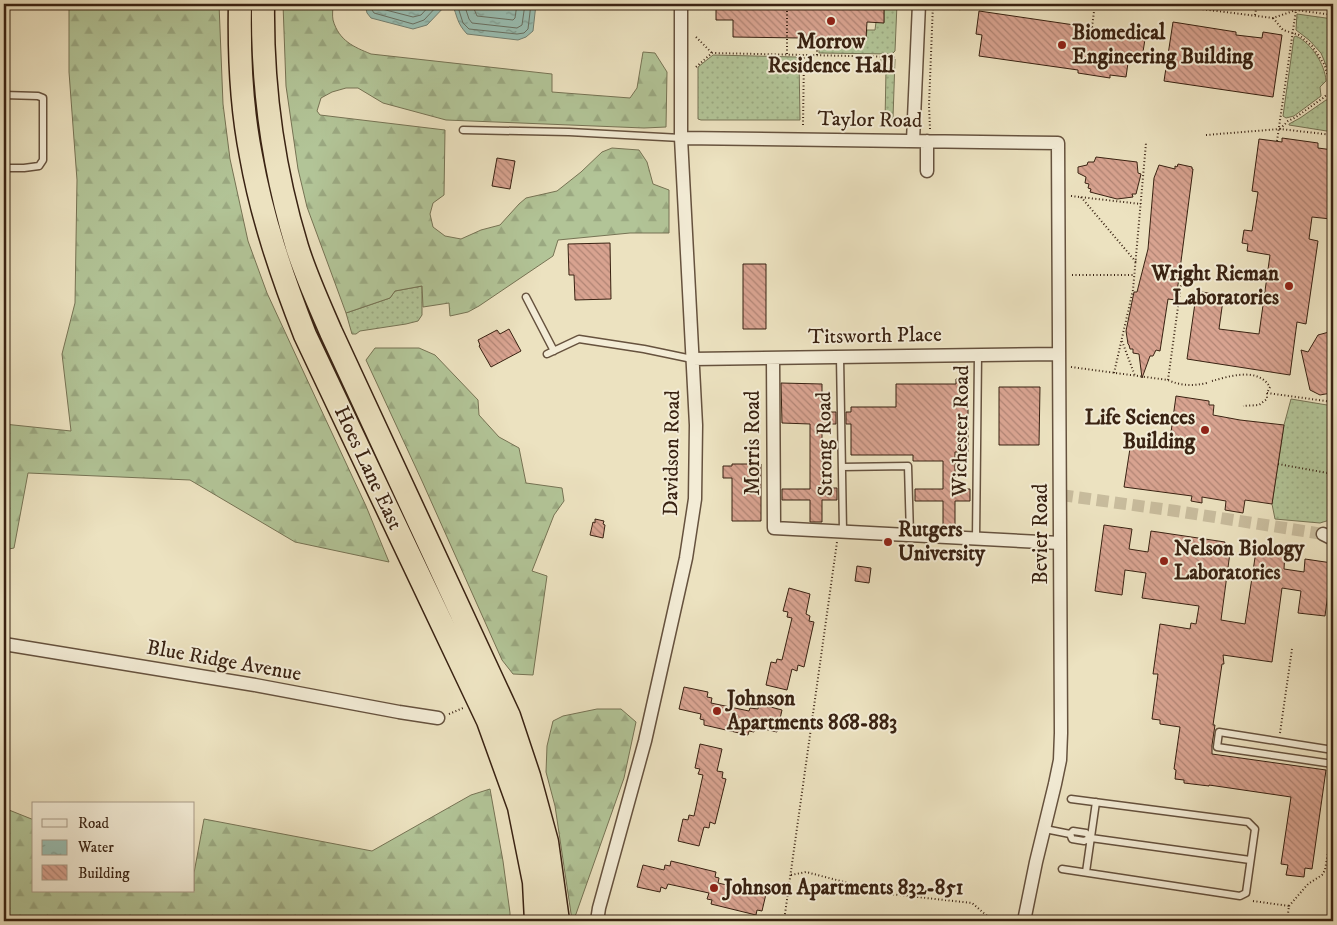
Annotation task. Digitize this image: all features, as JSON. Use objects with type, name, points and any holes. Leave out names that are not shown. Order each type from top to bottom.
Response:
[{"type":"highway","name":"Hoes Lane East","points":[[240,4],[240,68],[250,155],[270,239],[306,335],[488,721],[518,807],[534,882],[536,921]]},
{"type":"highway","name":"Hoes Lane East","points":[[263,4],[264,68],[274,151],[297,247],[313,292],[331,332],[510,716],[547,842],[558,921]]},
{"type":"street","name":"Davidson Road","points":[[596,921],[645,741],[686,558],[695,499],[696,425],[680,138],[682,4]]},
{"type":"street","points":[[913,141],[919,4]]},
{"type":"street","name":"Taylor Road","points":[[680,138],[1058,143]]},
{"type":"street","points":[[927,171],[929,141]]},
{"type":"street","name":"Bevier Road","points":[[1024,921],[1060,760],[1058,143]]},
{"type":"street","name":"Titsworth Place","points":[[692,359],[1059,354]]},
{"type":"street","name":"Morris Road","points":[[772,358],[774,528],[841,531]]},
{"type":"street","points":[[841,531],[1060,543]]},
{"type":"street","name":"Blue Ridge Avenue","points":[[4,644],[255,685],[438,718]]},
{"type":"lane","points":[[4,95],[38,96],[43,98],[43,160],[39,166],[4,168]]},
{"type":"lane","points":[[463,130],[568,132],[680,138]]},
{"type":"lane","points":[[526,297],[554,351]]},
{"type":"lane","points":[[547,354],[579,339],[692,359]]},
{"type":"lane","name":"Wichester Road","points":[[976,538],[978,355]]},
{"type":"lane","name":"Strong Road","points":[[840,357],[841,531]]},
{"type":"lane","points":[[842,467],[908,466],[910,535]]},
{"type":"lane","points":[[1333,750],[1219,732],[1217,746],[1333,764]]},
{"type":"lane","points":[[1232,749],[1234,735]]},
{"type":"lane","points":[[1253,752],[1254,738]]},
{"type":"lane","points":[[1276,756],[1279,742]]},
{"type":"lane","points":[[1301,759],[1303,745]]},
{"type":"lane","points":[[1062,869],[1240,896],[1246,893],[1255,829],[1248,822],[1072,799]]},
{"type":"lane","points":[[1086,872],[1096,802]]},
{"type":"lane","points":[[1045,829],[1070,834],[1073,831],[1086,833],[1091,838],[1250,860]]},
{"type":"path","points":[[787,4],[787,54]]},
{"type":"path","points":[[929,141],[933,4]]},
{"type":"path","points":[[952,4],[958,10],[964,4]]},
{"type":"path","points":[[1092,27],[1096,4]]},
{"type":"path","points":[[1161,4],[1274,18],[1296,10],[1333,15]]},
{"type":"path","points":[[1255,15],[1257,4]]},
{"type":"path","points":[[1277,142],[1296,10]]},
{"type":"path","points":[[1274,18],[1283,30],[1293,32],[1305,39],[1319,55],[1328,74],[1330,91],[1333,97]]},
{"type":"path","points":[[696,37],[712,53]]},
{"type":"path","points":[[817,38],[817,55]]},
{"type":"path","points":[[696,67],[712,53],[897,57]]},
{"type":"path","points":[[803,125],[804,55]]},
{"type":"path","points":[[1280,129],[1288,121],[1324,98],[1333,88]]},
{"type":"path","points":[[1206,135],[1280,129],[1333,135]]},
{"type":"path","points":[[1114,373],[1134,290],[1146,144]]},
{"type":"path","points":[[1067,196],[1141,204]]},
{"type":"path","points":[[1082,197],[1136,262]]},
{"type":"path","points":[[1068,276],[1135,275]]},
{"type":"path","points":[[1168,380],[1181,285]]},
{"type":"path","points":[[1122,340],[1135,376]]},
{"type":"path","points":[[1076,368],[1168,380],[1176,384],[1198,385],[1206,382]]},
{"type":"path","points":[[1212,381],[1248,374],[1260,377],[1266,381],[1270,387],[1267,399],[1259,405],[1243,406]]},
{"type":"path","points":[[1267,393],[1333,402]]},
{"type":"path","points":[[1278,464],[1333,474]]},
{"type":"path","points":[[784,921],[841,531]]},
{"type":"path","points":[[1279,742],[1292,649]]},
{"type":"path","points":[[438,718],[463,708]]},
{"type":"path","points":[[1287,921],[1289,906],[1308,884],[1322,875],[1325,870],[1333,824]]},
{"type":"path","points":[[791,875],[806,872],[890,894],[972,903],[993,921]]},
{"type":"path","points":[[1252,901],[1289,906]]},
{"type":"path","points":[[755,921],[756,915]]},
{"type":"green space","points":[[69,4],[219,4],[223,104],[230,159],[248,241],[267,293],[366,506],[389,562],[295,542],[190,480],[28,473],[14,548],[4,550],[4,424],[71,431],[62,354],[75,303],[77,180],[69,72]]},
{"type":"green space","points":[[283,4],[333,4],[333,20],[339,33],[353,46],[371,54],[552,74],[552,92],[630,98],[637,88],[643,52],[655,53],[667,72],[666,127],[644,128],[446,120],[383,103],[358,88],[346,88],[321,98],[317,111],[320,115],[445,130],[444,195],[433,203],[430,214],[433,227],[445,236],[461,239],[481,230],[500,225],[526,198],[557,191],[602,152],[612,148],[639,150],[647,162],[653,184],[669,190],[669,233],[630,233],[558,240],[553,256],[468,312],[450,316],[449,303],[423,307],[422,286],[395,291],[390,298],[346,313],[307,207],[298,169],[286,86]]},
{"type":"green space","points":[[884,4],[897,4],[895,51],[892,54],[819,53],[819,38],[866,39],[867,30],[875,30],[876,22],[884,22]]},
{"type":"green space","points":[[1297,14],[1333,19],[1333,82],[1321,53],[1296,30]]},
{"type":"green space","points":[[1296,36],[1312,49],[1320,61],[1326,81],[1320,87],[1321,96],[1294,116],[1286,118],[1283,116],[1294,37]]},
{"type":"green space","points":[[713,55],[796,57],[799,60],[800,120],[698,119],[698,67]]},
{"type":"green space","points":[[881,59],[895,59],[893,118],[888,122],[885,122],[886,69],[881,68]]},
{"type":"green space","points":[[1326,100],[1332,100],[1333,103],[1333,132],[1289,125],[1289,124]]},
{"type":"green space","points":[[422,286],[422,315],[418,321],[352,334],[346,313],[390,298],[395,291]]},
{"type":"green space","points":[[375,348],[419,348],[435,355],[478,400],[479,415],[499,437],[519,448],[526,483],[562,488],[564,501],[554,515],[532,571],[547,576],[533,675],[513,674],[502,660],[366,360]]},
{"type":"green space","points":[[1291,399],[1333,406],[1333,519],[1320,523],[1275,519],[1272,504],[1284,425]]},
{"type":"green space","points":[[597,709],[621,709],[636,722],[624,778],[576,914],[572,920],[555,806],[546,772],[547,746],[553,721],[563,716]]},
{"type":"green space","points":[[490,789],[503,861],[510,921],[4,921],[4,808],[32,819],[32,892],[195,892],[195,868],[204,819],[372,851],[471,795]]},
{"type":"water","points":[[365,4],[447,4],[427,25],[413,29],[371,18],[367,13]]},
{"type":"water","points":[[452,4],[536,4],[533,31],[526,37],[518,40],[467,34],[459,23]]},
{"type":"building","points":[[716,4],[884,4],[884,23],[867,22],[866,39],[733,37],[733,20],[716,20]]},
{"type":"building","name":"Biomedical Engineering Building","points":[[979,11],[1122,32],[1146,33],[1142,58],[1129,56],[1126,77],[1110,75],[1110,78],[1078,73],[1078,70],[979,56],[982,35],[976,34]]},
{"type":"building","points":[[1173,22],[1236,32],[1236,35],[1262,38],[1263,32],[1282,35],[1273,97],[1164,81]]},
{"type":"building","points":[[1282,138],[1318,143],[1318,148],[1333,150],[1331,219],[1312,217],[1309,239],[1318,241],[1306,324],[1297,322],[1290,375],[1187,359],[1196,296],[1202,297],[1202,292],[1220,295],[1219,300],[1223,300],[1219,329],[1259,334],[1270,255],[1247,251],[1248,244],[1242,243],[1244,230],[1252,231],[1258,192],[1252,191],[1259,139],[1282,142]]},
{"type":"building","points":[[1096,157],[1137,162],[1138,173],[1141,174],[1136,194],[1132,194],[1133,197],[1117,199],[1090,192],[1089,184],[1085,183],[1086,177],[1078,173],[1078,167],[1087,165],[1088,162],[1094,162]]},
{"type":"building","points":[[497,158],[515,161],[510,189],[492,186]]},
{"type":"building","points":[[1178,164],[1192,167],[1193,169],[1176,300],[1168,299],[1160,351],[1156,350],[1153,356],[1150,356],[1142,378],[1139,354],[1133,353],[1133,349],[1130,349],[1126,331],[1134,292],[1137,292],[1148,249],[1154,178],[1159,165],[1175,169],[1175,166],[1177,167]]},
{"type":"building","points":[[610,243],[611,299],[575,300],[574,275],[569,275],[568,244]]},
{"type":"building","points":[[743,264],[766,264],[766,329],[743,329]]},
{"type":"building","points":[[509,329],[521,351],[491,367],[479,346],[478,340],[497,330],[500,334]]},
{"type":"building","points":[[1329,332],[1333,335],[1333,389],[1331,393],[1320,395],[1310,390],[1301,350],[1308,352],[1318,335]]},
{"type":"building","points":[[956,379],[968,379],[968,452],[955,452],[955,486],[961,486],[961,489],[970,489],[970,501],[955,501],[955,529],[943,529],[943,501],[915,501],[915,489],[943,489],[943,461],[913,461],[913,455],[851,455],[851,424],[846,424],[846,412],[851,412],[851,407],[896,407],[896,384],[956,384]]},
{"type":"building","points":[[781,383],[822,384],[822,412],[836,412],[836,424],[822,424],[822,486],[837,488],[837,500],[822,500],[822,522],[810,522],[810,500],[782,500],[782,489],[810,489],[810,424],[782,423]]},
{"type":"building","points":[[999,387],[1040,387],[1039,445],[999,445]]},
{"type":"building","name":"Life Sciences Building","points":[[1176,396],[1209,401],[1209,405],[1214,405],[1213,415],[1284,425],[1272,504],[1245,500],[1243,513],[1225,510],[1226,501],[1202,497],[1202,503],[1191,501],[1192,496],[1124,487],[1131,442],[1169,447]]},
{"type":"building","points":[[732,464],[761,464],[761,521],[732,521],[732,478],[723,478],[723,466],[732,466]]},
{"type":"building","points":[[595,519],[604,521],[603,538],[590,535]]},
{"type":"building","points":[[1104,525],[1132,529],[1129,549],[1148,552],[1151,531],[1225,542],[1225,544],[1231,545],[1221,620],[1245,624],[1256,551],[1267,553],[1268,549],[1285,552],[1284,569],[1304,572],[1305,559],[1332,563],[1325,616],[1298,613],[1301,591],[1282,588],[1272,662],[1223,655],[1224,664],[1222,664],[1213,725],[1215,725],[1212,754],[1326,770],[1312,869],[1305,868],[1304,877],[1286,875],[1288,865],[1281,864],[1291,797],[1184,783],[1184,780],[1175,779],[1176,770],[1174,769],[1180,727],[1160,724],[1160,720],[1152,719],[1158,674],[1153,674],[1160,624],[1190,629],[1191,623],[1196,624],[1199,606],[1142,598],[1146,573],[1125,570],[1122,595],[1095,591]]},
{"type":"building","points":[[857,566],[871,568],[869,583],[855,581]]},
{"type":"building","points":[[789,588],[810,594],[806,614],[810,616],[809,621],[814,622],[804,667],[798,665],[797,671],[792,669],[787,690],[766,685],[771,662],[776,663],[777,659],[782,660],[792,618],[787,617],[788,612],[783,611]]},
{"type":"building","name":"Johnson Apartments 868-883","points":[[684,687],[708,692],[707,697],[712,698],[711,703],[749,711],[750,708],[758,709],[759,704],[782,710],[777,732],[755,727],[754,732],[749,731],[748,735],[704,725],[704,720],[700,719],[701,714],[679,709]]},
{"type":"building","points":[[700,744],[722,749],[717,771],[723,772],[722,778],[726,779],[715,824],[710,822],[709,828],[704,827],[699,846],[678,841],[683,819],[688,820],[689,815],[694,816],[703,775],[698,774],[700,769],[695,768]]},
{"type":"building","name":"Johnson Apartments 832-851","points":[[671,861],[716,872],[715,877],[719,878],[718,883],[766,894],[762,911],[757,910],[756,915],[711,904],[712,900],[707,899],[709,893],[668,884],[666,889],[661,887],[660,892],[637,887],[643,865],[664,870],[665,865],[670,866]]},
{"type":"tunnel","points":[[1061,495],[1323,534]]},
{"type":"place","name":"Morrow Residence Hall","points":[[831,21]]},
{"type":"place","name":"Biomedical Engineering Building","points":[[1062,45]]},
{"type":"place","name":"Wright Rieman Laboratories","points":[[1289,286]]},
{"type":"place","name":"Life Sciences Building","points":[[1205,430]]},
{"type":"place","name":"Rutgers University","points":[[888,542]]},
{"type":"place","name":"Nelson Biology Laboratories","points":[[1164,561]]},
{"type":"place","name":"Johnson Apartments 868-883","points":[[717,711]]},
{"type":"place","name":"Johnson Apartments 832-851","points":[[714,888]]}]
